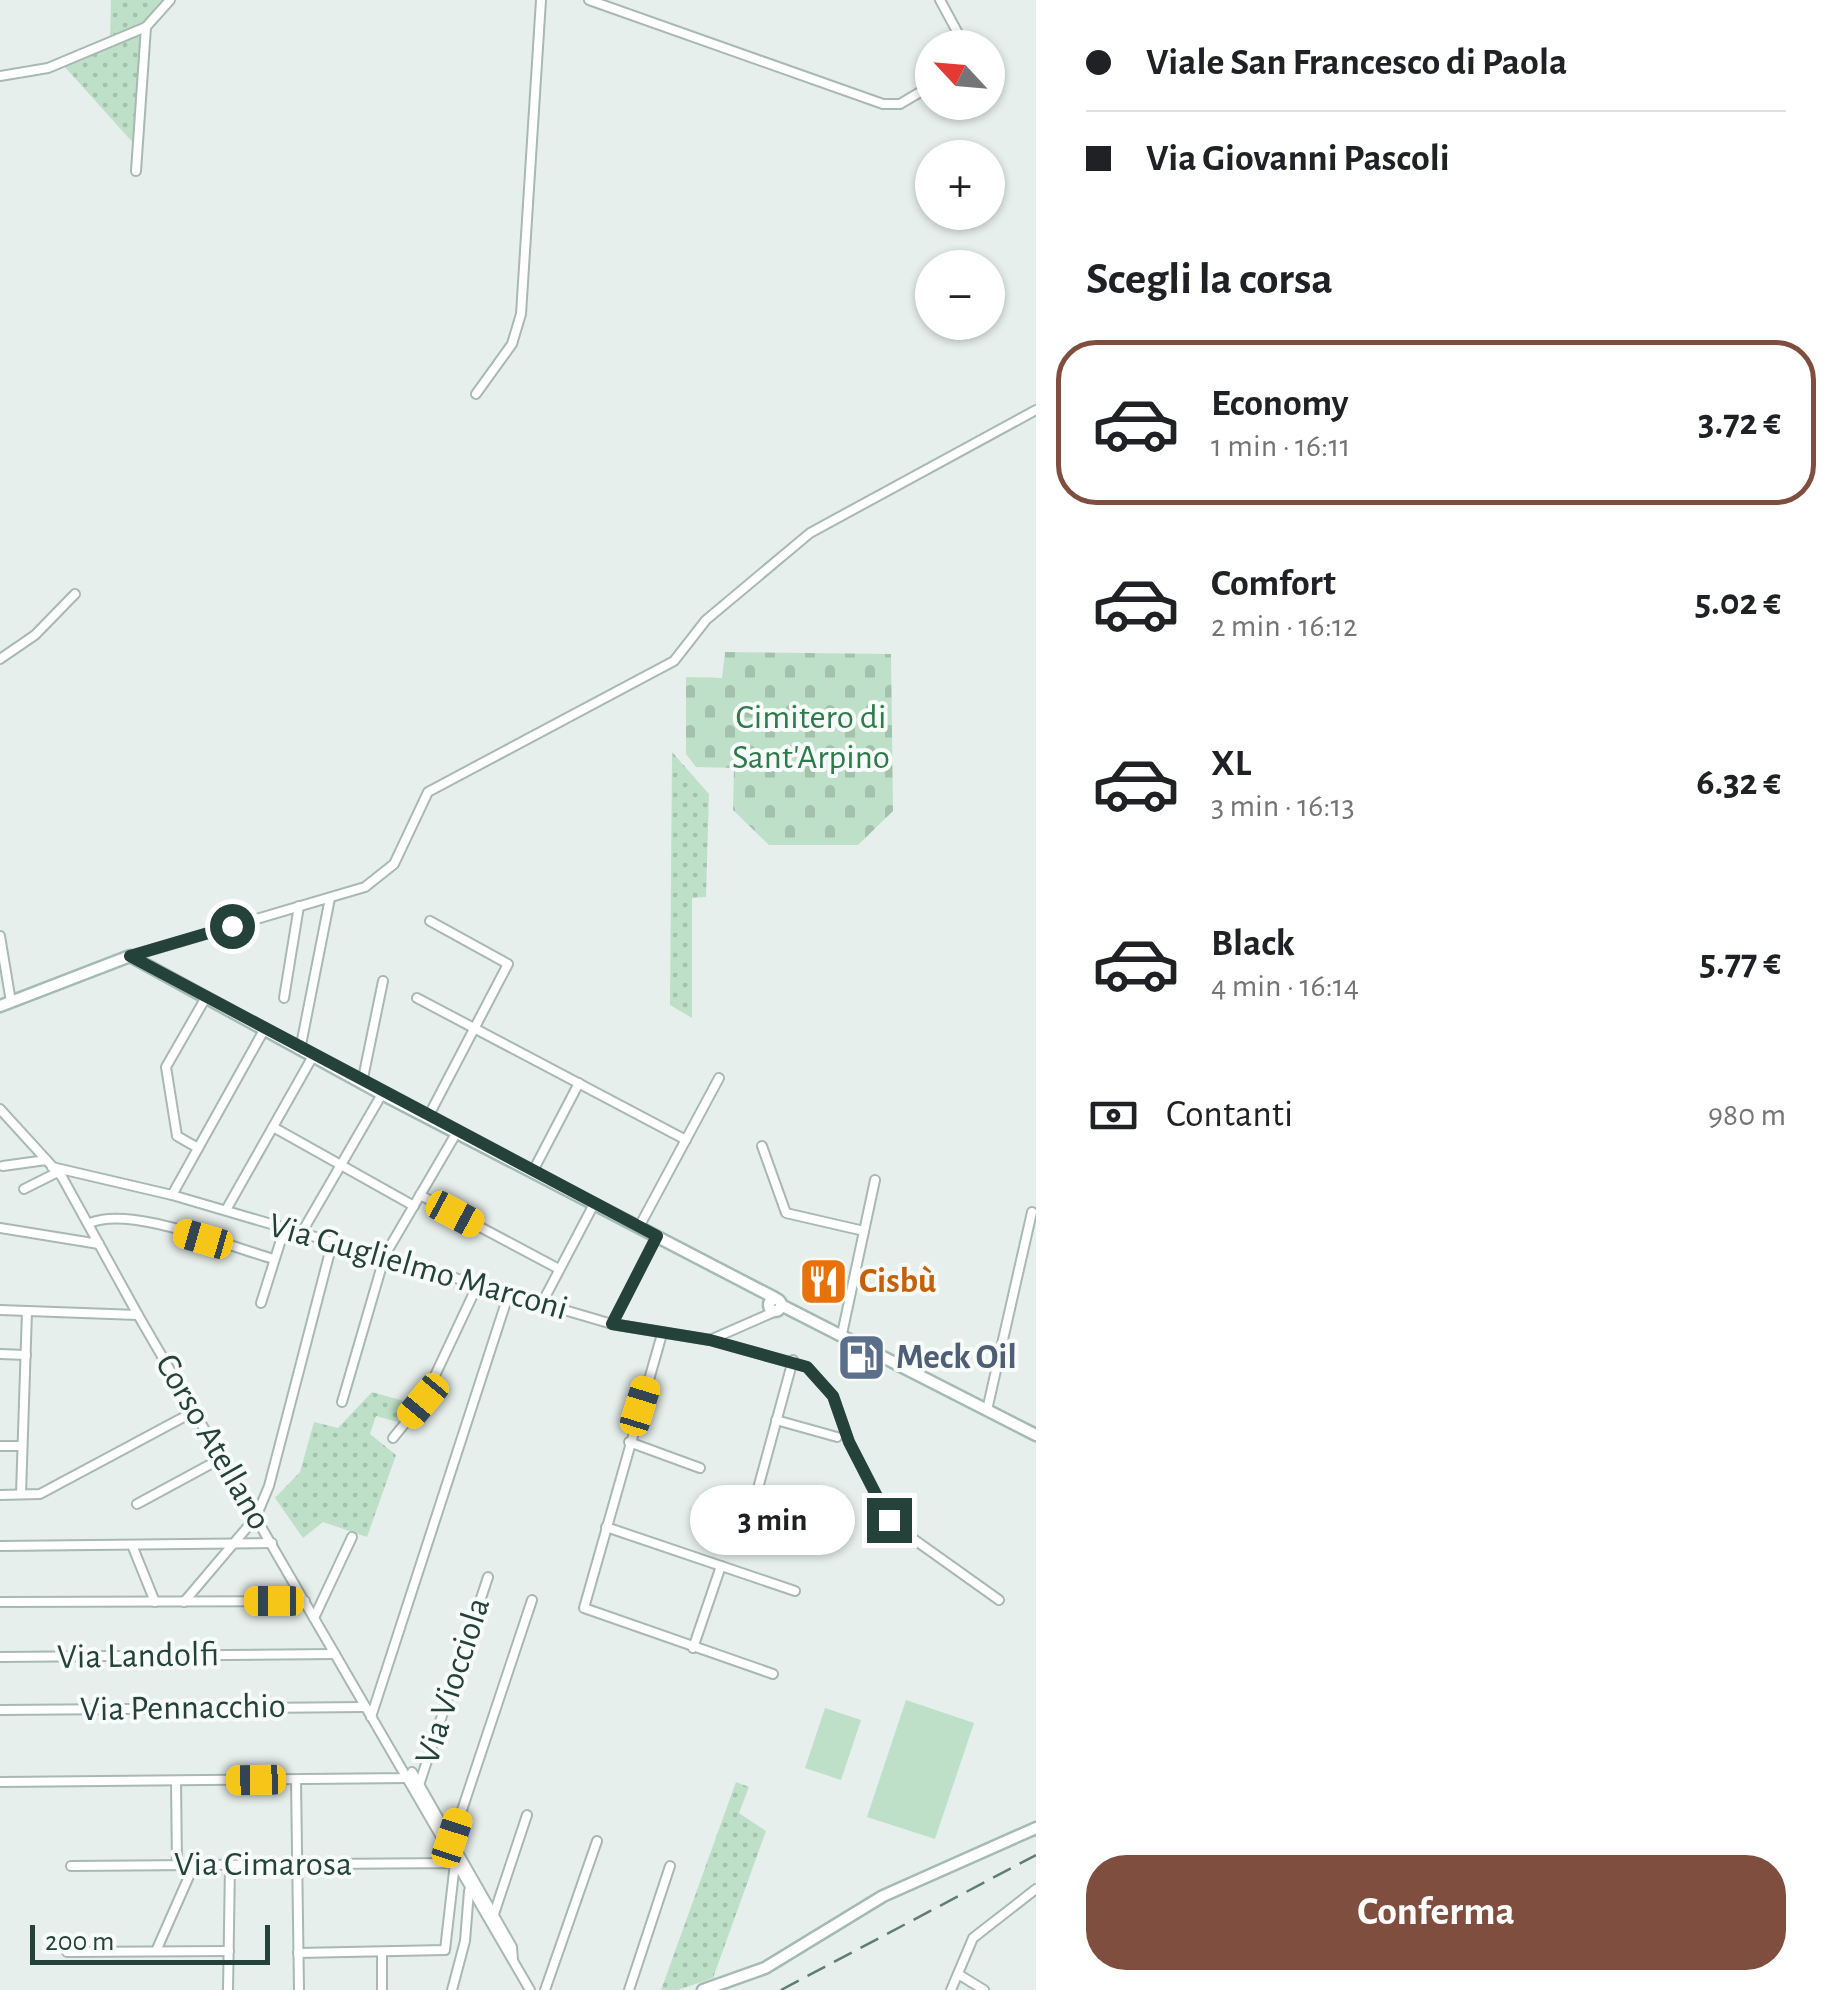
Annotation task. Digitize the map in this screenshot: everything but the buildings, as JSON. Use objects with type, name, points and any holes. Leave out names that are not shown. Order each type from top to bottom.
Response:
[{"type":"street","points":[[0,76],[48,68],[146,27],[170,0]]},
{"type":"street","points":[[476,394],[512,344],[522,314],[541,0]]},
{"type":"street","points":[[589,0],[883,104],[900,104],[915,95]]},
{"type":"street","points":[[940,0],[956,30]]},
{"type":"street","points":[[136,171],[146,27]]},
{"type":"street","points":[[0,936],[6,1004],[130,956],[365,888],[394,864],[428,792],[674,662],[706,620],[810,533],[1036,410]]},
{"type":"street","points":[[0,658],[35,635],[75,594]]},
{"type":"street","points":[[300,1050],[330,898]]},
{"type":"street","points":[[284,998],[299,906]]},
{"type":"street","points":[[428,1118],[508,964],[430,921]]},
{"type":"street","points":[[130,956],[382,1094],[657,1236],[773,1308],[842,1334],[1036,1436]]},
{"type":"street","points":[[362,1083],[383,981]]},
{"type":"street","points":[[417,998],[686,1140]]},
{"type":"street","points":[[198,1148],[177,1136],[166,1067],[205,999]]},
{"type":"street","points":[[172,1195],[264,1030]]},
{"type":"street","points":[[226,1210],[313,1056]]},
{"type":"street","points":[[639,1227],[719,1078]]},
{"type":"street","points":[[532,1172],[579,1084]]},
{"type":"street","points":[[302,1232],[382,1094]]},
{"type":"street","name":"Corso Atellano","points":[[0,1109],[70,1188],[138,1315],[513,1962]]},
{"type":"street","points":[[273,1127],[414,1206]]},
{"type":"street","points":[[342,1402],[386,1255],[457,1132]]},
{"type":"street","points":[[762,1146],[786,1212],[864,1230]]},
{"type":"street","points":[[3,1166],[52,1166]]},
{"type":"street","points":[[24,1189],[52,1166]]},
{"type":"street","name":"Via Guglielmo Marconi","points":[[52,1166],[333,1240],[612,1324],[710,1340],[723,1347],[793,1360]]},
{"type":"street","points":[[70,1188],[72,1171]]},
{"type":"street","points":[[842,1334],[874,1180]]},
{"type":"street","points":[[420,1195],[559,1270]]},
{"type":"street","points":[[542,1303],[594,1204]]},
{"type":"street","points":[[988,1410],[1032,1212]]},
{"type":"street","points":[[90,1223],[104,1217],[131,1218],[274,1259]]},
{"type":"street","points":[[260,1304],[285,1227]]},
{"type":"street","points":[[0,1228],[100,1244]]},
{"type":"street","points":[[612,1324],[657,1236]]},
{"type":"street","points":[[184,1602],[256,1517],[269,1486],[333,1240]]},
{"type":"street","points":[[393,1438],[423,1401],[478,1284]]},
{"type":"street","points":[[372,1717],[509,1293]]},
{"type":"street","points":[[710,1340],[773,1308]]},
{"type":"street","points":[[0,1310],[138,1315]]},
{"type":"street","points":[[21,1494],[27,1311]]},
{"type":"street","points":[[662,1334],[584,1608],[772,1674]]},
{"type":"street","points":[[0,1354],[26,1355]]},
{"type":"street","points":[[748,1524],[793,1360],[807,1367],[833,1396],[849,1442],[891,1523],[999,1600]]},
{"type":"street","points":[[0,1495],[40,1494],[195,1411]]},
{"type":"street","points":[[776,1420],[837,1437]]},
{"type":"street","points":[[629,1442],[700,1468]]},
{"type":"street","points":[[0,1446],[22,1446]]},
{"type":"street","points":[[137,1504],[222,1458]]},
{"type":"street","points":[[606,1527],[795,1590]]},
{"type":"street","points":[[314,1618],[352,1537]]},
{"type":"street","points":[[0,1546],[272,1544]]},
{"type":"street","points":[[132,1545],[155,1602]]},
{"type":"street","points":[[693,1648],[721,1566]]},
{"type":"street","name":"Via Viocciola","points":[[419,1785],[488,1577]]},
{"type":"street","points":[[452,1838],[532,1600]]},
{"type":"street","points":[[0,1602],[305,1601]]},
{"type":"street","name":"Via Landolfi","points":[[0,1658],[335,1654]]},
{"type":"street","name":"Via Pennacchio","points":[[0,1710],[366,1707]]},
{"type":"street","points":[[0,1782],[409,1778],[412,1772],[512,1947],[513,1962],[530,1990]]},
{"type":"street","points":[[296,1780],[299,1990]]},
{"type":"street","points":[[176,1781],[177,1865]]},
{"type":"street","points":[[494,1914],[527,1814]]},
{"type":"street","points":[[704,1990],[765,1968],[883,1896],[1036,1828]]},
{"type":"street","points":[[545,1990],[597,1841]]},
{"type":"street","points":[[298,1954],[445,1950],[455,1863]]},
{"type":"street","name":"Via Cimarosa","points":[[71,1866],[455,1863]]},
{"type":"street","points":[[156,1951],[194,1865]]},
{"type":"street","points":[[228,1990],[230,1865]]},
{"type":"street","points":[[629,1990],[670,1866]]},
{"type":"street","points":[[951,1990],[972,1938],[1036,1889]]},
{"type":"street","points":[[452,1990],[465,1941],[469,1891]]},
{"type":"street","points":[[66,1952],[228,1951]]},
{"type":"street","points":[[382,1952],[382,1990]]},
{"type":"street","points":[[958,1974],[984,1990]]},
{"type":"green space","points":[[111,0],[167,0],[148,22],[110,38]]},
{"type":"green space","points":[[140,33],[143,39],[135,145],[64,66]]},
{"type":"green space","name":"Cimitero di Sant'Arpino","points":[[725,652],[891,654],[893,811],[858,845],[769,845],[733,810],[734,768],[696,767],[686,754],[686,677],[722,678]]},
{"type":"green space","points":[[672,752],[709,794],[706,897],[692,898],[692,1018],[670,1005]]},
{"type":"green space","points":[[372,1392],[414,1404],[398,1422],[376,1416],[370,1434],[396,1455],[367,1537],[323,1522],[303,1538],[275,1498],[300,1472],[314,1422],[338,1428]]},
{"type":"green space","points":[[906,1700],[974,1723],[935,1839],[867,1817]]},
{"type":"green space","points":[[825,1708],[861,1720],[841,1780],[805,1768]]},
{"type":"green space","points":[[736,1782],[749,1787],[739,1813],[766,1831],[713,1978],[678,1990],[661,1990]]},
{"type":"railway","points":[[781,1990],[1036,1855]]},
{"type":"place","name":"Cisbù","points":[[824,1281]]},
{"type":"place","name":"Meck Oil","points":[[861,1357]]},
{"type":"route","points":[[232,926],[130,956],[382,1094],[657,1236],[612,1324],[710,1340],[723,1347],[786,1358],[807,1367],[833,1396],[849,1442],[889,1520]]}]
